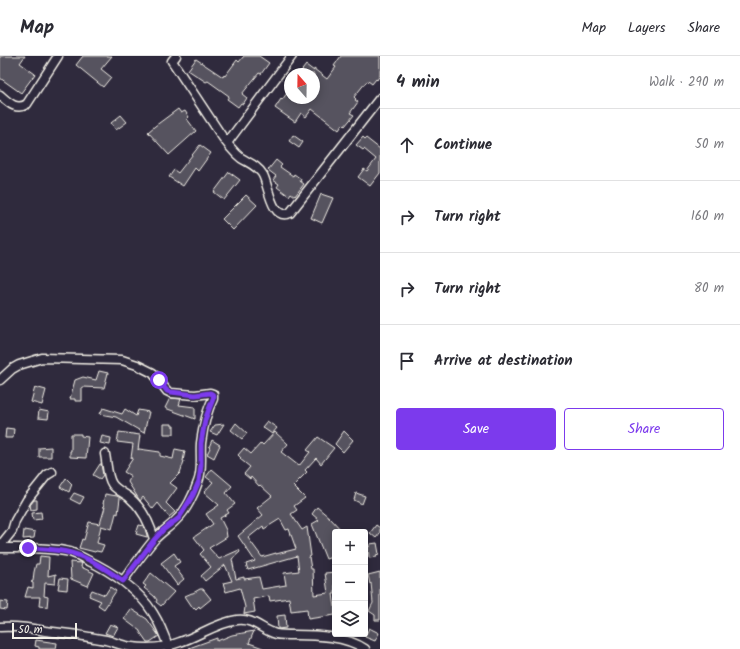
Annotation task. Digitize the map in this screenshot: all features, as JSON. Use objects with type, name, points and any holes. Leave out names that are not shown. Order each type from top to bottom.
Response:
[{"type":"street","points":[[0,95],[16,106],[22,107],[27,104],[58,56]]},
{"type":"street","points":[[176,56],[172,61],[227,143],[242,158],[258,169],[265,181],[275,209],[284,215],[290,213],[380,98]]},
{"type":"street","points":[[227,143],[292,56]]},
{"type":"street","points":[[0,380],[19,365],[42,358],[122,360],[153,373],[167,391],[195,395],[212,394],[213,399],[205,420],[201,443],[199,481],[193,495],[179,518],[163,530],[154,540],[123,581]]},
{"type":"street","points":[[105,454],[109,478],[112,484],[115,488],[130,498],[144,514],[149,523],[154,540]]},
{"type":"street","points":[[0,547],[12,531],[15,521],[27,500],[47,475],[52,472]]},
{"type":"street","points":[[0,547],[37,548],[70,552],[97,565],[123,581],[140,597],[153,612],[169,647]]},
{"type":"street","points":[[0,627],[22,627],[82,636],[132,648],[154,648],[169,647],[215,626],[237,620],[248,620],[275,634],[333,637],[359,645],[365,649]]},
{"type":"building","points":[[0,56],[25,56],[20,63],[35,74],[21,93],[0,78]]},
{"type":"building","points":[[83,56],[112,56],[101,69],[111,77],[103,87],[76,65]]},
{"type":"building","points":[[244,56],[259,56],[269,63],[242,94],[247,98],[243,104],[241,103],[238,107],[227,99],[229,96],[208,81],[206,82],[188,70],[196,59],[223,77],[237,60],[239,62]]},
{"type":"building","points":[[341,56],[380,56],[380,75],[372,84],[368,81],[366,82],[354,97],[358,102],[350,113],[354,115],[345,126],[343,124],[339,130],[312,109],[306,117],[301,113],[295,122],[275,108],[284,97],[284,104],[320,104],[320,74],[327,79],[336,67],[334,66]]},
{"type":"building","points":[[178,109],[181,113],[185,111],[189,117],[187,119],[196,131],[169,155],[148,132]]},
{"type":"building","points":[[121,115],[127,122],[116,130],[111,123]]},
{"type":"building","points":[[293,135],[303,142],[299,148],[289,141]]},
{"type":"building","points":[[363,137],[380,149],[380,173],[370,186],[358,177],[364,169],[367,171],[376,159],[364,149],[363,150],[356,145]]},
{"type":"building","points":[[200,145],[211,153],[198,171],[195,168],[183,186],[169,177],[174,170],[178,173]]},
{"type":"building","points":[[276,160],[282,165],[280,167],[293,176],[294,174],[301,179],[300,181],[304,184],[295,196],[291,193],[289,196],[277,187],[279,184],[273,180],[276,176],[268,170]]},
{"type":"building","points":[[229,172],[240,180],[224,200],[214,192]]},
{"type":"building","points":[[321,194],[333,198],[322,223],[311,218]]},
{"type":"building","points":[[246,195],[257,205],[233,230],[222,219]]},
{"type":"building","points":[[99,371],[108,373],[104,388],[82,387],[82,401],[70,399],[75,380],[83,377],[96,380]]},
{"type":"building","points":[[35,387],[46,390],[42,405],[31,402]]},
{"type":"building","points":[[170,398],[181,399],[179,405],[195,407],[195,419],[165,408]]},
{"type":"building","points":[[103,408],[122,414],[125,409],[136,416],[138,410],[149,412],[144,433],[116,417],[100,414]]},
{"type":"building","points":[[39,410],[49,412],[48,419],[38,418]]},
{"type":"building","points":[[267,421],[277,428],[272,434],[262,427]]},
{"type":"building","points":[[236,423],[247,433],[242,439],[231,430]]},
{"type":"building","points":[[164,424],[172,424],[172,426],[174,426],[174,434],[164,434]]},
{"type":"building","points":[[224,424],[217,435],[210,432],[215,425]]},
{"type":"building","points":[[6,428],[14,429],[13,438],[5,438]]},
{"type":"building","points":[[344,431],[353,440],[343,452],[335,444]]},
{"type":"building","points":[[119,432],[140,435],[138,450],[160,452],[160,456],[173,459],[175,449],[185,451],[184,461],[180,473],[170,483],[177,488],[166,503],[175,512],[169,517],[158,503],[153,509],[143,497],[140,501],[128,482],[131,476],[124,472],[133,458],[131,458],[133,444],[117,442]]},
{"type":"building","points":[[275,432],[288,444],[281,452],[299,466],[310,452],[307,450],[318,437],[334,448],[321,464],[316,458],[305,470],[307,472],[293,486],[305,498],[294,506],[297,510],[291,514],[302,530],[307,527],[311,556],[309,557],[311,569],[313,569],[314,595],[328,593],[325,573],[332,572],[332,615],[308,619],[307,609],[291,611],[289,598],[270,601],[269,596],[253,599],[255,612],[244,614],[245,607],[240,588],[226,592],[223,583],[232,581],[225,565],[205,581],[201,576],[211,567],[200,554],[204,550],[194,537],[213,524],[206,514],[219,505],[204,492],[213,482],[206,477],[212,469],[232,486],[226,493],[235,504],[227,510],[229,513],[220,518],[226,530],[227,537],[209,548],[219,559],[239,550],[240,552],[232,559],[236,579],[244,577],[244,579],[259,577],[262,589],[286,585],[284,573],[299,571],[297,556],[248,570],[246,564],[255,561],[238,536],[263,515],[257,508],[272,496],[260,485],[259,486],[251,477],[250,479],[244,474],[250,467],[240,459],[241,458],[238,455],[244,448],[251,454],[261,443],[263,445]],"holes":[[[280,519],[286,530],[289,529],[296,549],[276,554],[262,557],[248,538],[263,526],[264,529]]]},
{"type":"building","points":[[71,434],[81,434],[81,436],[88,437],[86,458],[70,457]]},
{"type":"building","points":[[102,436],[111,438],[110,445],[100,443]]},
{"type":"building","points":[[212,440],[220,445],[214,458],[207,454]]},
{"type":"building","points":[[51,447],[51,457],[39,457],[39,448]]},
{"type":"building","points":[[100,464],[103,475],[100,479],[93,475]]},
{"type":"building","points":[[66,478],[72,484],[69,492],[60,487]]},
{"type":"building","points":[[74,493],[84,497],[80,504],[70,499]]},
{"type":"building","points":[[356,493],[365,496],[362,504],[354,500]]},
{"type":"building","points":[[105,494],[120,498],[118,514],[116,513],[112,529],[101,526],[97,543],[104,545],[101,552],[79,548],[82,539],[84,540],[89,522],[100,524],[105,507],[103,507],[103,504]]},
{"type":"building","points":[[34,500],[37,500],[37,509],[31,510],[30,505]]},
{"type":"building","points":[[317,507],[340,529],[332,529],[332,557],[326,559],[312,524],[319,520],[312,514]]},
{"type":"building","points":[[41,512],[42,519],[33,520],[32,513]]},
{"type":"building","points":[[139,525],[144,526],[147,537],[136,534]]},
{"type":"building","points":[[376,525],[380,528],[380,533],[376,538],[370,533]]},
{"type":"building","points":[[24,530],[35,532],[34,538],[23,539]]},
{"type":"building","points":[[377,543],[379,554],[376,555],[377,557],[369,558],[368,547],[370,544]]},
{"type":"building","points":[[174,553],[180,562],[174,566],[184,579],[177,585],[161,563]]},
{"type":"building","points":[[40,556],[49,557],[48,576],[56,574],[55,584],[45,583],[44,596],[48,597],[47,607],[39,606],[40,597],[25,597],[28,587],[33,588],[33,583],[31,582],[33,581],[36,564],[39,564]]},
{"type":"building","points":[[70,562],[82,563],[81,567],[94,573],[88,586],[71,579]]},
{"type":"building","points":[[380,572],[380,620],[375,620],[375,615],[369,611],[373,603],[371,583],[370,584],[368,575]]},
{"type":"building","points":[[151,573],[174,592],[161,606],[156,602],[157,600],[154,596],[144,588],[146,586],[143,584]]},
{"type":"building","points":[[60,578],[68,579],[67,590],[58,589]]},
{"type":"building","points":[[110,587],[116,591],[104,609],[98,605],[101,601],[89,596],[92,590],[105,595]]},
{"type":"building","points":[[203,589],[211,599],[200,608],[199,606],[196,609],[194,607],[193,608],[185,596]]},
{"type":"building","points":[[0,601],[8,602],[7,610],[0,609]]},
{"type":"building","points":[[131,609],[147,619],[159,636],[150,642],[147,642],[140,631],[124,619]]},
{"type":"building","points":[[285,615],[286,628],[278,629],[277,616]]},
{"type":"building","points":[[110,624],[118,627],[113,636],[105,633]]},
{"type":"building","points":[[369,628],[379,633],[375,641],[365,637],[368,637]]},
{"type":"building","points":[[254,631],[249,643],[263,648],[262,649],[189,649],[217,638],[217,641],[232,635]]},
{"type":"building","points":[[36,640],[57,643],[56,649],[39,649],[39,647],[35,646]]},
{"type":"route","points":[[28,548],[70,552],[108,571],[123,581],[154,540],[163,530],[179,518],[193,495],[199,481],[201,443],[205,420],[214,396],[210,393],[195,395],[167,391],[159,380]]}]
